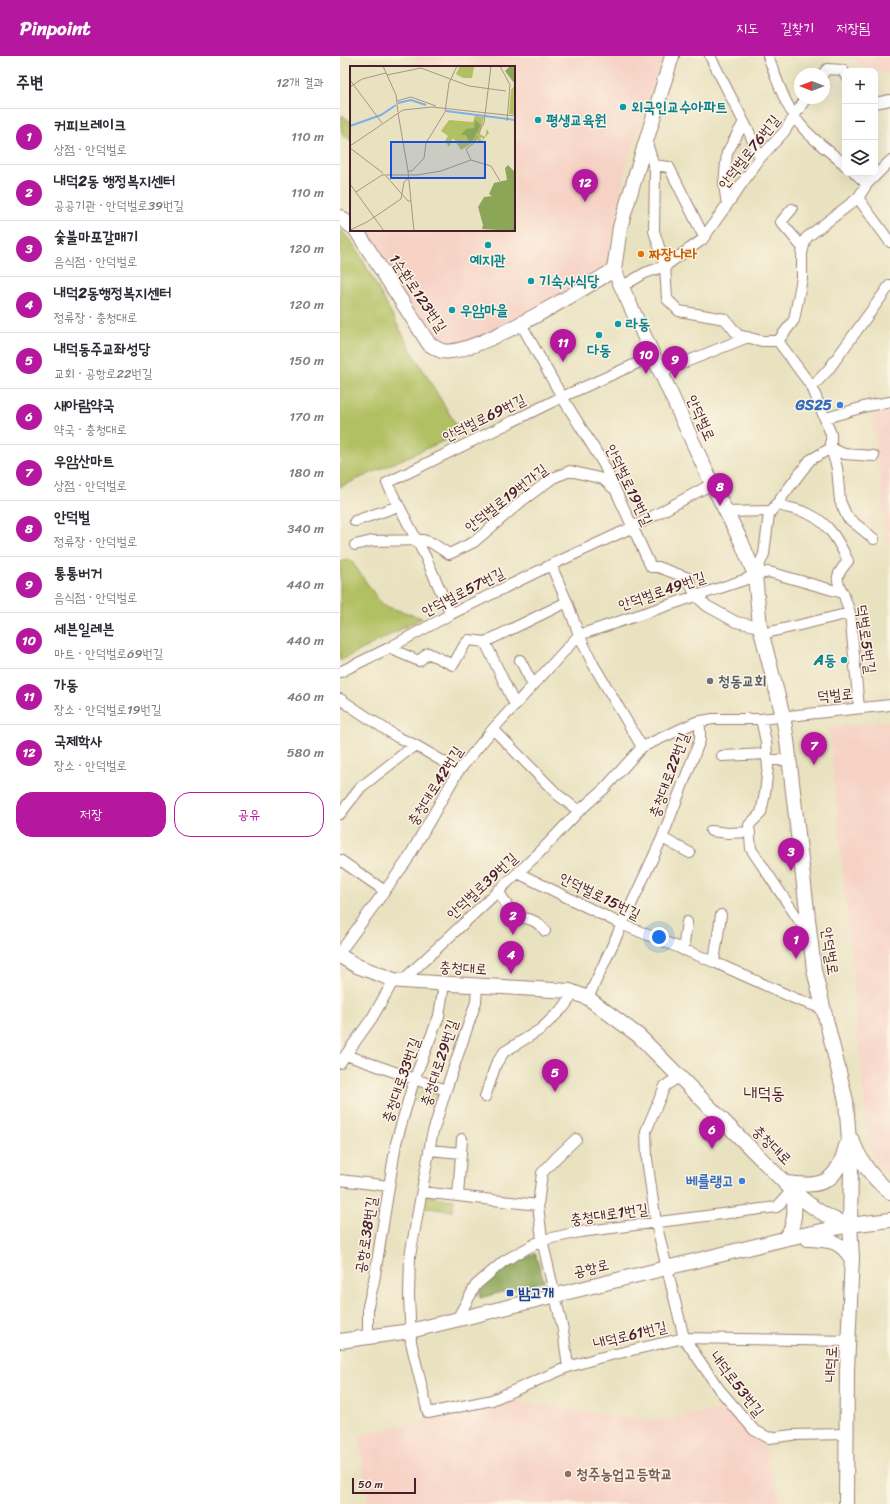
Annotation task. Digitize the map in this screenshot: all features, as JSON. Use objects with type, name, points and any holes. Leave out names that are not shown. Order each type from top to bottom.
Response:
[{"type":"street","name":"안덕벌로","points":[[672,56],[620,227],[614,270],[712,484],[741,541],[755,575],[761,631],[783,716],[790,760],[814,970],[846,1101],[851,1167],[850,1225]]},
{"type":"street","points":[[710,56],[744,122],[760,158]]},
{"type":"street","points":[[768,56],[784,99],[795,117],[805,130],[842,161]]},
{"type":"street","points":[[830,71],[842,70]]},
{"type":"street","points":[[878,102],[890,100]]},
{"type":"street","name":"안덕벌로76번길","points":[[621,288],[645,273],[665,266],[702,240],[760,158],[784,132],[803,104]]},
{"type":"street","name":"안덕벌로76번길","points":[[727,205],[724,184],[727,153],[744,122]]},
{"type":"street","points":[[646,143],[655,170],[654,231],[665,266],[667,299],[679,311],[725,319],[738,335],[762,341],[778,341]]},
{"type":"street","points":[[778,341],[794,320],[802,278],[803,248],[806,238],[858,198],[867,184],[890,162]]},
{"type":"street","points":[[653,165],[669,167],[704,237]]},
{"type":"street","points":[[858,176],[867,184]]},
{"type":"street","points":[[858,198],[890,242]]},
{"type":"street","points":[[792,209],[781,222],[803,248]]},
{"type":"street","points":[[340,217],[350,225]]},
{"type":"street","name":"1순환로123번길","points":[[357,231],[429,344],[443,351],[462,350],[521,324],[614,270]]},
{"type":"street","points":[[812,387],[828,370],[890,285]]},
{"type":"street","name":"안덕벌로19번길","points":[[521,324],[562,397],[603,462],[651,566],[658,567],[688,578],[694,595],[707,606],[739,623],[761,631]]},
{"type":"street","points":[[661,372],[748,337]]},
{"type":"street","points":[[778,341],[812,387],[826,418],[831,434],[831,448],[837,468],[840,501],[847,516],[874,539]]},
{"type":"street","name":"안덕벌로69번길","points":[[451,614],[425,556],[416,541],[388,483],[562,397],[640,362],[653,354]]},
{"type":"street","points":[[826,418],[867,406],[890,402]]},
{"type":"street","points":[[831,448],[844,454],[874,456]]},
{"type":"street","points":[[755,575],[764,554],[769,514],[810,460],[831,448]]},
{"type":"street","name":"안덕벌로19번가길","points":[[416,541],[423,540],[432,543],[449,554],[460,550],[474,542],[523,500],[547,482],[570,471],[603,479],[615,489]]},
{"type":"street","name":"안덕벌로57번길","points":[[340,672],[389,648],[451,614],[633,527],[712,484]]},
{"type":"street","points":[[355,521],[399,506]]},
{"type":"street","points":[[726,512],[774,508],[808,514],[828,528],[838,540],[848,561],[838,573],[837,584],[843,593]]},
{"type":"street","points":[[355,545],[372,541],[416,541]]},
{"type":"street","points":[[551,565],[579,635],[642,747]]},
{"type":"street","name":"덕벌로5번길","points":[[755,575],[769,572],[843,593],[850,613],[859,708]]},
{"type":"street","name":"안덕벌로49번길","points":[[579,635],[755,575]]},
{"type":"street","points":[[389,648],[419,661],[428,653],[452,665],[469,640],[485,642],[567,602]]},
{"type":"street","points":[[761,631],[850,613]]},
{"type":"street","name":"충청대로42번길","points":[[340,952],[406,862],[457,773],[493,729],[579,635]]},
{"type":"street","points":[[485,642],[515,705]]},
{"type":"street","points":[[520,660],[533,685]]},
{"type":"street","points":[[340,699],[397,737],[415,745],[444,762],[457,773]]},
{"type":"street","name":"덕벌로","points":[[783,716],[890,705]]},
{"type":"street","name":"안덕벌로39번길","points":[[342,1060],[398,980],[539,853],[579,810],[604,790],[642,747],[696,722],[713,719],[761,719],[783,716]]},
{"type":"street","points":[[761,719],[766,742],[767,757],[765,793],[761,813],[749,825],[751,849],[811,939]]},
{"type":"street","name":"충청대로22번길","points":[[588,998],[662,838],[700,740],[700,728],[696,722]]},
{"type":"street","points":[[493,729],[558,795],[579,810]]},
{"type":"street","points":[[340,814],[361,787],[415,745]]},
{"type":"street","points":[[722,756],[767,757],[790,760]]},
{"type":"street","points":[[711,831],[728,834],[750,832]]},
{"type":"street","name":"충청대로22번길","points":[[662,838],[690,853]]},
{"type":"street","points":[[340,860],[385,891]]},
{"type":"street","name":"안덕벌로15번길","points":[[518,873],[621,924],[714,962],[796,999],[824,1009]]},
{"type":"street","points":[[498,890],[513,916],[532,919],[542,926],[545,931]]},
{"type":"street","points":[[714,962],[721,915]]},
{"type":"street","points":[[683,950],[687,922]]},
{"type":"street","name":"충청대로","points":[[340,956],[357,966],[398,980],[477,986],[549,989],[574,993],[588,998],[639,1036],[810,1206],[840,1223],[850,1225]]},
{"type":"street","name":"충청대로33번길","points":[[389,1186],[396,1143],[414,1080],[439,1016],[444,984]]},
{"type":"street","name":"충청대로29번길","points":[[428,1413],[411,1342],[409,1296],[410,1256],[432,1134],[476,1002],[477,986]]},
{"type":"street","points":[[485,1097],[496,1064],[504,1052],[541,1029],[564,1008],[574,993]]},
{"type":"street","points":[[342,1060],[446,1090]]},
{"type":"street","points":[[680,1076],[665,1086],[646,1131],[647,1159],[656,1223],[684,1338]]},
{"type":"street","points":[[784,1240],[793,1224],[794,1202],[789,1186],[813,1185],[830,1178],[839,1168],[849,1134]]},
{"type":"street","points":[[849,1134],[873,1178],[890,1192]]},
{"type":"street","points":[[458,1196],[462,1139]]},
{"type":"street","points":[[568,1367],[563,1330],[542,1240],[538,1205],[542,1173],[576,1139]]},
{"type":"street","points":[[429,1150],[461,1153]]},
{"type":"street","points":[[340,1180],[389,1186]]},
{"type":"street","name":"공항로38번길","points":[[368,1337],[368,1306],[374,1282],[389,1186]]},
{"type":"street","name":"충청대로1번길","points":[[457,1319],[476,1285],[504,1261],[542,1240],[580,1232],[777,1207],[789,1186]]},
{"type":"street","points":[[422,1192],[538,1205]]},
{"type":"street","name":"공항로","points":[[340,1341],[410,1331],[555,1294],[784,1240],[850,1225],[890,1220]]},
{"type":"street","name":"내덕로","points":[[846,1504],[848,1434],[847,1370],[852,1260],[850,1225]]},
{"type":"street","points":[[784,1240],[822,1240],[832,1242],[842,1246],[852,1260]]},
{"type":"street","name":"내덕로61번길","points":[[428,1413],[492,1400],[568,1367],[598,1358],[684,1338],[849,1341]]},
{"type":"street","name":"내덕로53번길","points":[[684,1338],[719,1390],[754,1430],[769,1438],[848,1434]]},
{"type":"shaded area","points":[[416,56],[663,56],[627,162],[610,248],[608,270],[495,330],[467,341],[446,346],[432,339],[361,231],[515,231],[515,66],[416,66]]},
{"type":"shaded area","points":[[852,56],[890,56],[890,74],[878,72],[878,68],[868,68],[863,66]]},
{"type":"shaded area","points":[[890,408],[890,545],[887,545],[872,412]]},
{"type":"shaded area","points":[[890,721],[890,1177],[878,1168],[869,1147],[829,728]]},
{"type":"shaded area","name":"청주농업고등학교","points":[[513,1401],[655,1421],[728,1408],[764,1446],[781,1504],[350,1504],[368,1502],[359,1435]]},
{"type":"green space","points":[[342,115],[350,121],[350,140],[347,136],[345,138],[342,133]]},
{"type":"green space","points":[[340,229],[355,246],[411,350],[461,433],[340,487]]},
{"type":"green space","points":[[350,559],[382,605],[422,618],[340,661],[340,562]]},
{"type":"green space","points":[[415,1083],[440,1092],[435,1107],[411,1098]]},
{"type":"green space","points":[[424,1195],[454,1200],[452,1211],[422,1207]]},
{"type":"green space","points":[[535,1253],[544,1281],[480,1298],[482,1287],[488,1281],[504,1270]]},
{"type":"place","name":"외국인교수아파트","points":[[623,107]]},
{"type":"place","name":"평생교육원","points":[[538,120]]},
{"type":"place","name":"국제학사","points":[[585,202]]},
{"type":"place","name":"예지관","points":[[488,245]]},
{"type":"place","name":"짜장나라","points":[[641,254]]},
{"type":"place","name":"기숙사식당","points":[[531,281]]},
{"type":"place","name":"우암마을","points":[[452,310]]},
{"type":"place","name":"라동","points":[[618,324]]},
{"type":"place","name":"다동","points":[[599,335]]},
{"type":"place","name":"가동","points":[[563,362]]},
{"type":"place","name":"세븐일레븐","points":[[646,374]]},
{"type":"place","name":"통통버거","points":[[675,379]]},
{"type":"place","name":"GS25","points":[[840,405]]},
{"type":"place","name":"안덕벌","points":[[720,506]]},
{"type":"place","name":"A동","points":[[844,660]]},
{"type":"place","name":"청동교회","points":[[710,681]]},
{"type":"place","name":"우암산마트","points":[[814,765]]},
{"type":"place","name":"숯불마포갈매기","points":[[791,871]]},
{"type":"place","name":"내덕2동 행정복지센터","points":[[513,935]]},
{"type":"place","name":"커피브레이크","points":[[796,959]]},
{"type":"place","name":"내덕2동행정복지센터","points":[[511,974]]},
{"type":"place","name":"내덕동주교좌성당","points":[[555,1092]]},
{"type":"place","name":"새아람약국","points":[[712,1149]]},
{"type":"place","name":"베를랭고","points":[[742,1181]]},
{"type":"place","name":"밤고개","points":[[510,1293]]},
{"type":"place","name":"청주농업고등학교","points":[[568,1474]]},
{"type":"district","name":"내덕동","points":[[764,1093]]}]
